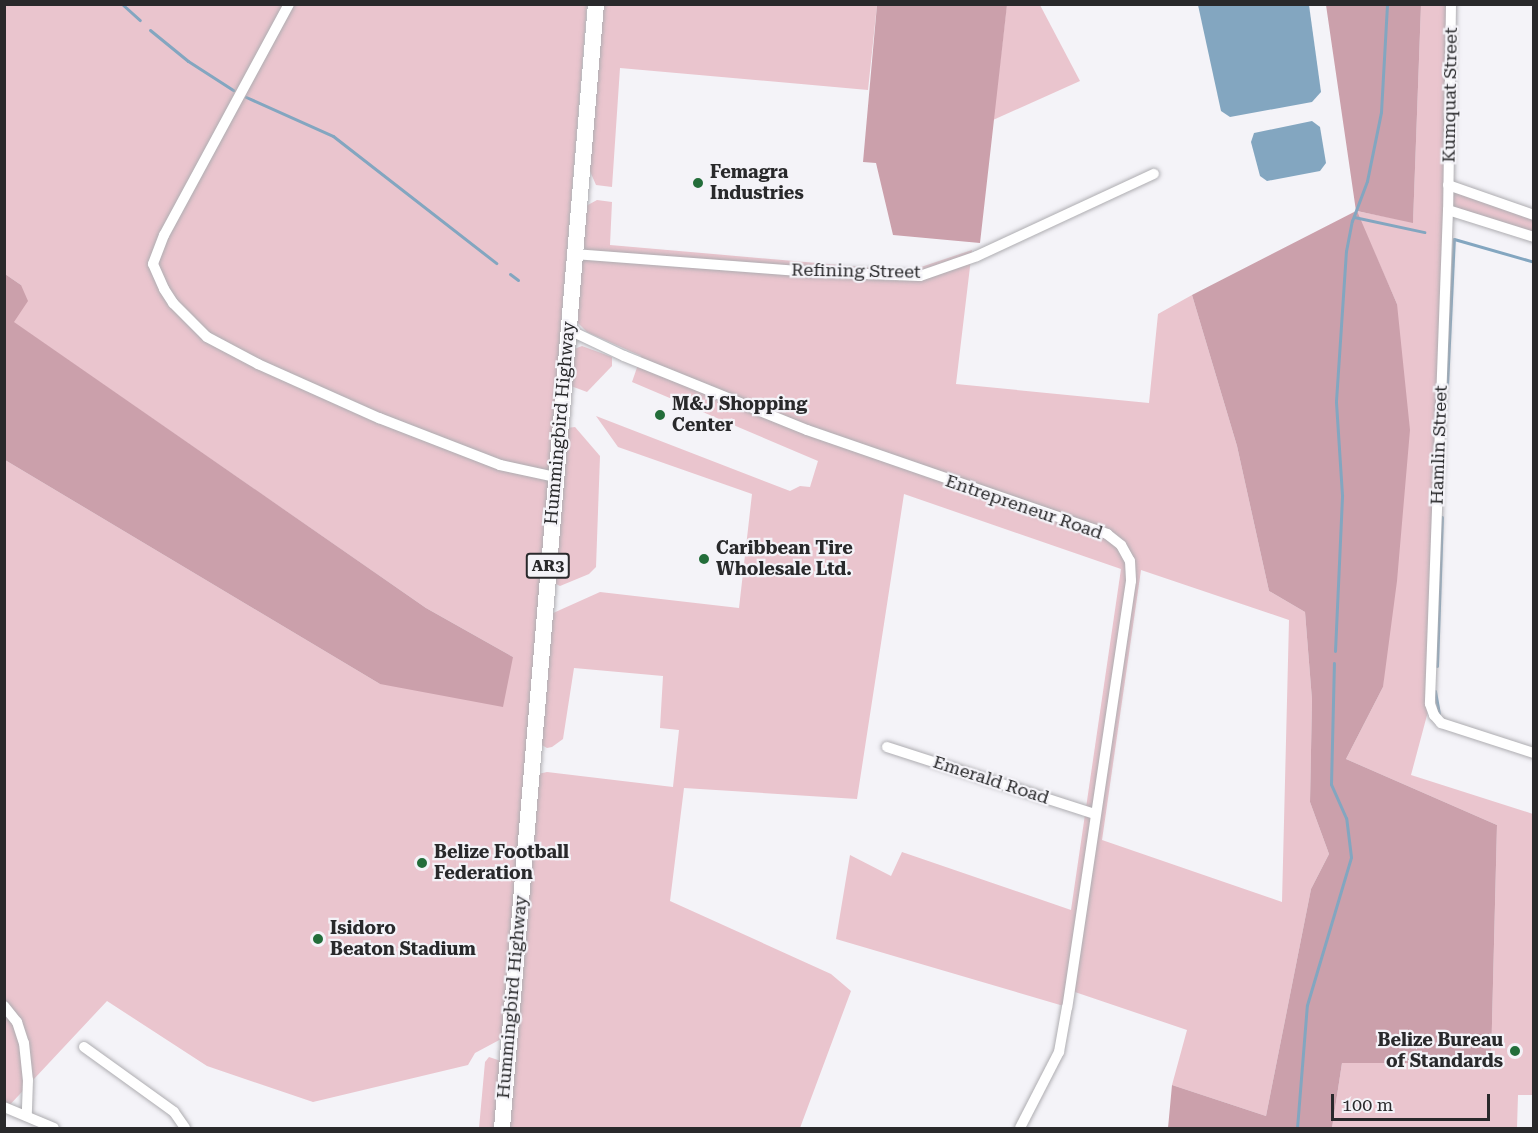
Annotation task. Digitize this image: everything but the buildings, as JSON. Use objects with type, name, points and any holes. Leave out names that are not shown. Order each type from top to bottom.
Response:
[{"type":"main road","name":"Hummingbird Highway","points":[[502,1128],[567,329],[596,4]]},
{"type":"street","points":[[289,4],[164,235],[153,264],[164,289],[173,303],[207,337],[258,364],[379,418],[500,465],[555,477]]},
{"type":"street","name":"Kumquat Street","points":[[1448,185],[1451,4]]},
{"type":"street","name":"Refining Street","points":[[574,254],[815,272],[920,276],[977,256],[1154,174]]},
{"type":"street","points":[[1448,185],[1533,215]]},
{"type":"street","name":"Hamlin Street","points":[[1448,185],[1430,704],[1434,715],[1442,723],[1533,753]]},
{"type":"street","points":[[1448,210],[1533,237]]},
{"type":"street","name":"Entrepreneur Road","points":[[567,329],[624,356],[807,430],[1107,534],[1121,545],[1130,561],[1131,581],[1059,1052],[1020,1128]]},
{"type":"street","name":"Emerald Road","points":[[887,747],[1095,814]]},
{"type":"street","points":[[4,1006],[17,1022],[24,1043],[28,1080],[27,1116]]},
{"type":"street","points":[[84,1047],[174,1112],[185,1128]]},
{"type":"street","points":[[4,1107],[54,1128]]},
{"type":"shaded area","points":[[1007,4],[1040,5],[1080,81],[993,120]]},
{"type":"shaded area","points":[[5,5],[587,5],[503,1038],[475,1053],[468,1065],[313,1102],[207,1066],[107,1001],[5,1110],[5,460],[380,684],[513,657],[426,608],[13,322],[21,285],[5,274]]},
{"type":"shaded area","points":[[603,5],[877,5],[868,90],[620,68],[612,187],[596,185],[589,169]]},
{"type":"shaded area","points":[[877,5],[1007,5],[980,243],[893,235],[876,163],[863,162]]},
{"type":"shaded area","points":[[1326,5],[1421,5],[1413,223],[1357,211],[1397,304],[1410,430],[1397,581],[1383,687],[1346,759],[1497,825],[1491,1063],[1342,1063],[1332,1128],[1168,1128],[1172,1085],[1266,1116],[1311,889],[1329,854],[1310,802],[1312,700],[1305,612],[1269,591],[1237,446],[1192,295],[1356,211]]},
{"type":"shaded area","points":[[1421,5],[1453,5],[1448,185],[1533,215],[1533,237],[1448,210],[1430,704],[1411,775],[1533,814],[1533,1095],[1518,1095],[1517,1128],[1332,1128],[1342,1063],[1491,1063],[1497,825],[1346,759],[1383,687],[1397,304],[1356,211],[1413,222]]},
{"type":"shaded area","points":[[597,200],[612,202],[610,245],[909,271],[972,250],[956,384],[1149,403],[1158,314],[1192,295],[1237,446],[1269,591],[1305,612],[1312,700],[1310,802],[1329,854],[1311,889],[1266,1116],[1172,1085],[1187,1030],[1069,990],[1067,1007],[836,939],[850,855],[891,876],[902,852],[1071,910],[1121,569],[904,494],[857,799],[684,788],[670,901],[831,974],[851,991],[800,1128],[507,1128],[538,774],[547,772],[673,787],[679,730],[660,728],[663,676],[574,668],[563,739],[552,747],[547,748],[540,744],[551,614],[600,592],[739,608],[752,494],[618,447],[596,416],[790,491],[800,486],[810,487],[818,461],[632,382],[641,356],[587,332],[576,321],[586,206]],"holes":[[[1141,570],[1289,620],[1282,902],[1102,840]]]},
{"type":"shaded area","points":[[5,274],[21,285],[28,301],[14,322],[426,608],[513,657],[503,707],[380,684],[5,460]]},
{"type":"shaded area","points":[[582,346],[612,357],[612,366],[587,392],[571,386],[574,349]]},
{"type":"shaded area","points":[[575,427],[600,456],[596,567],[589,574],[560,586],[554,583],[567,428]]},
{"type":"shaded area","points":[[489,1057],[501,1061],[494,1128],[479,1128],[485,1062]]},
{"type":"water","points":[[1198,5],[1309,5],[1321,92],[1312,102],[1230,117],[1221,111]]},
{"type":"water","points":[[1312,121],[1320,127],[1326,163],[1320,171],[1267,181],[1260,176],[1251,142],[1254,133]]},
{"type":"waterway","points":[[122,4],[140,20]]},
{"type":"waterway","points":[[1335,651],[1342,495],[1336,401],[1346,251],[1352,221],[1367,181],[1381,112],[1387,4]]},
{"type":"waterway","points":[[150,30],[188,61],[233,90]]},
{"type":"waterway","points":[[246,97],[333,136],[496,263]]},
{"type":"waterway","points":[[1354,217],[1424,232]]},
{"type":"waterway","points":[[1447,385],[1454,239],[1534,262]]},
{"type":"waterway","points":[[510,274],[518,280]]},
{"type":"waterway","points":[[1437,666],[1442,517]]},
{"type":"waterway","points":[[1297,1128],[1307,1005],[1351,857],[1346,818],[1331,784],[1334,663]]},
{"type":"waterway","points":[[1435,691],[1439,714]]},
{"type":"place","name":"Femagra Industries","points":[[698,183]]},
{"type":"place","name":"M&J Shopping Center","points":[[660,415]]},
{"type":"place","name":"Caribbean Tire Wholesale Ltd.","points":[[704,559]]},
{"type":"place","name":"Belize Football Federation","points":[[422,863]]},
{"type":"place","name":"Isidoro Beaton Stadium","points":[[318,939]]},
{"type":"place","name":"Belize Bureau of Standards","points":[[1515,1051]]}]
